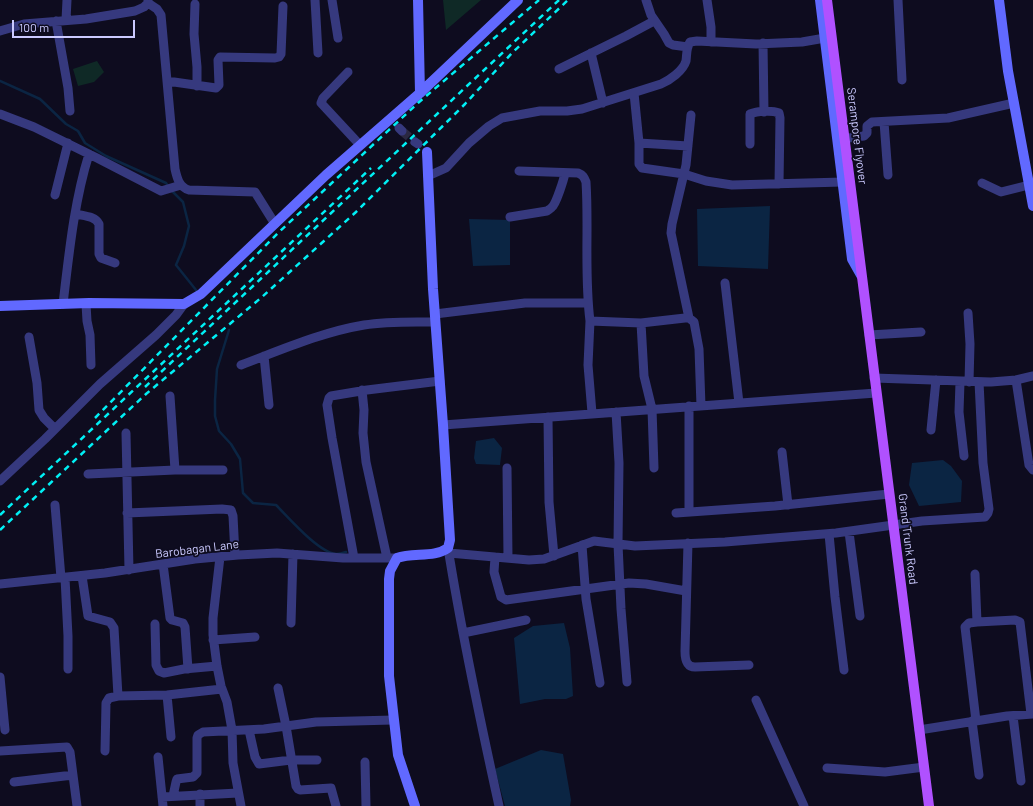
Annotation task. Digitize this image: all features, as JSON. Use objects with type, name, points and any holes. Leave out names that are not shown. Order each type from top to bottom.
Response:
[{"type":"main road","name":"Serampore Flyover","points":[[826,0],[861,275]]},
{"type":"main road","name":"Grand Trunk Road","points":[[861,275],[929,806]]},
{"type":"street","points":[[66,20],[67,0]]},
{"type":"street","points":[[315,0],[318,53]]},
{"type":"street","points":[[332,0],[338,38]]},
{"type":"street","points":[[418,0],[420,93]]},
{"type":"street","points":[[0,481],[100,384],[156,335],[176,315],[184,304],[201,294],[326,175],[420,93],[518,0]]},
{"type":"street","points":[[646,0],[654,21],[670,45],[688,47]]},
{"type":"street","points":[[707,0],[711,27],[711,42]]},
{"type":"street","points":[[820,0],[852,259],[861,275]]},
{"type":"street","points":[[831,0],[866,278],[863,289]]},
{"type":"street","points":[[898,0],[902,80]]},
{"type":"street","points":[[999,0],[1008,71],[1033,206]]},
{"type":"street","points":[[0,31],[24,24],[86,19],[141,10],[148,2],[157,9],[161,15],[175,168],[178,181],[185,189],[189,190],[255,192],[275,224]]},
{"type":"street","points":[[195,4],[194,34],[197,86]]},
{"type":"street","points":[[167,81],[197,86],[218,87],[218,58],[222,56],[279,57],[281,54],[283,6]]},
{"type":"street","points":[[56,21],[70,111]]},
{"type":"street","points":[[559,68],[654,21]]},
{"type":"street","points":[[428,176],[446,168],[489,126],[502,118],[540,111],[567,111],[582,109],[661,84],[681,70],[686,61],[690,42],[802,42],[825,38]]},
{"type":"street","points":[[764,43],[764,112]]},
{"type":"street","points":[[591,53],[603,103]]},
{"type":"street","points":[[348,72],[323,98],[321,103],[360,145]]},
{"type":"street","points":[[634,93],[639,143],[639,164],[642,168],[684,174],[726,184],[843,182]]},
{"type":"street","points":[[849,138],[864,136],[867,133],[867,126],[872,122],[948,118],[1014,103]]},
{"type":"street","points":[[750,144],[750,114],[778,112],[780,115],[779,184]]},
{"type":"street","points":[[0,114],[34,127],[161,191],[181,185]]},
{"type":"street","points":[[689,318],[671,233],[684,174],[691,115]]},
{"type":"street","points":[[884,122],[888,175]]},
{"type":"street","points":[[639,143],[688,146]]},
{"type":"street","points":[[55,195],[68,144]]},
{"type":"street","points":[[427,151],[435,318],[450,540],[449,551],[463,633],[499,806]]},
{"type":"street","points":[[63,304],[69,254],[83,174],[89,154]]},
{"type":"street","points":[[519,171],[582,174],[586,182],[588,212],[586,248],[587,303],[590,321],[588,365],[592,413]]},
{"type":"street","points":[[510,217],[547,211],[552,208],[561,188],[565,172]]},
{"type":"street","points":[[982,183],[1001,192],[1029,185]]},
{"type":"street","points":[[76,214],[98,221],[98,254],[101,258],[115,263]]},
{"type":"street","points":[[725,283],[739,403]]},
{"type":"street","points":[[241,365],[319,337],[365,325],[435,318],[525,303],[587,303]]},
{"type":"street","points":[[0,306],[63,304],[184,304]]},
{"type":"street","points":[[86,304],[90,335],[91,365]]},
{"type":"street","points":[[964,456],[959,412],[970,344],[968,313]]},
{"type":"street","points":[[590,321],[641,323],[689,318],[693,320],[695,324],[699,359],[701,406]]},
{"type":"street","points":[[641,323],[644,376],[652,409],[654,468]]},
{"type":"street","points":[[869,335],[921,332]]},
{"type":"street","points":[[29,337],[37,383],[39,410],[44,418],[55,429]]},
{"type":"street","points":[[264,356],[269,405]]},
{"type":"street","points":[[874,378],[979,382],[1016,380],[1033,376]]},
{"type":"street","points":[[931,430],[936,380]]},
{"type":"street","points":[[1016,380],[1029,465],[1033,470]]},
{"type":"street","points":[[354,558],[334,452],[328,401],[331,396],[362,390],[440,381]]},
{"type":"street","points":[[392,558],[405,555],[449,551],[495,557],[537,560],[554,556],[594,541],[635,546],[725,542],[829,534],[922,521],[982,517],[987,515],[989,509],[983,457],[979,382]]},
{"type":"street","points":[[362,390],[366,462],[392,558],[389,579],[389,676],[396,747],[399,763],[415,806]]},
{"type":"street","points":[[443,425],[876,393]]},
{"type":"street","points":[[170,396],[175,470]]},
{"type":"street","points":[[689,406],[689,512]]},
{"type":"street","points":[[616,412],[619,481],[618,544],[627,682]]},
{"type":"street","points":[[548,417],[549,502],[554,556]]},
{"type":"street","points":[[126,433],[128,570]]},
{"type":"street","points":[[782,452],[788,505]]},
{"type":"street","points":[[507,468],[508,558]]},
{"type":"street","points":[[88,474],[175,470],[223,470]]},
{"type":"street","points":[[676,513],[788,505],[889,494]]},
{"type":"street","points":[[55,504],[68,636],[68,669]]},
{"type":"street","points":[[127,513],[222,509],[231,510],[233,516],[235,555]]},
{"type":"street","points":[[849,532],[860,616]]},
{"type":"street","points":[[829,534],[844,670]]},
{"type":"street","points":[[688,543],[685,658],[689,666],[695,667],[749,665]]},
{"type":"street","points":[[582,545],[585,589],[600,683]]},
{"type":"street","name":"Barobagan Lane","points":[[0,584],[82,576],[235,555],[277,553],[354,558],[392,558]]},
{"type":"street","points":[[291,623],[293,554]]},
{"type":"street","points":[[220,557],[213,618],[214,640],[217,666],[222,689],[227,702],[232,730],[233,763],[240,806]]},
{"type":"street","points":[[495,557],[494,572],[500,594],[503,599],[638,582],[686,591]]},
{"type":"street","points":[[163,564],[170,618],[183,623],[185,627],[188,668]]},
{"type":"street","points":[[975,574],[977,622]]},
{"type":"street","points":[[82,576],[88,616],[110,622],[114,628],[118,696]]},
{"type":"street","points":[[463,633],[526,620]]},
{"type":"street","points":[[919,730],[974,721],[1032,714],[1020,622],[1015,620],[977,622],[970,623],[965,627],[974,721],[979,775]]},
{"type":"street","points":[[155,624],[157,668],[159,671],[164,673],[188,668],[217,666]]},
{"type":"street","points":[[214,640],[255,637]]},
{"type":"street","points":[[0,677],[5,730]]},
{"type":"street","points":[[278,688],[296,786],[298,789],[330,787],[333,790],[336,806]]},
{"type":"street","points":[[104,751],[106,703],[109,698],[118,696],[167,695],[222,689]]},
{"type":"street","points":[[167,695],[171,737]]},
{"type":"street","points":[[756,700],[804,806]]},
{"type":"street","points":[[1013,716],[1021,781]]},
{"type":"street","points":[[173,796],[177,779],[193,777],[197,773],[198,735],[203,732],[249,730],[316,722],[393,720]]},
{"type":"street","points":[[249,730],[255,757],[257,762],[261,764],[291,760],[317,760]]},
{"type":"street","points":[[0,751],[67,747],[70,752],[77,806]]},
{"type":"street","points":[[158,757],[162,801],[173,796],[238,793]]},
{"type":"street","points":[[365,762],[366,806]]},
{"type":"street","points":[[827,768],[885,772],[924,767]]},
{"type":"street","points":[[14,782],[72,775]]},
{"type":"street","points":[[200,794],[200,806]]},
{"type":"green space","points":[[443,0],[481,0],[446,30]]},
{"type":"green space","points":[[97,61],[104,72],[94,82],[78,86],[73,69]]},
{"type":"water","points":[[770,206],[768,269],[698,266],[697,209]]},
{"type":"water","points":[[469,219],[510,220],[510,265],[473,266]]},
{"type":"water","points":[[494,438],[502,448],[500,465],[476,464],[474,458],[476,441]]},
{"type":"water","points":[[943,460],[951,466],[962,481],[961,502],[919,506],[909,485],[912,463]]},
{"type":"water","points":[[564,623],[570,648],[573,696],[566,699],[545,699],[520,704],[514,638],[533,626]]},
{"type":"water","points":[[541,750],[563,754],[571,800],[570,806],[505,806],[495,769]]},
{"type":"waterway","points":[[0,81],[40,99],[66,124],[78,131],[85,143],[106,156],[166,183],[169,187]]},
{"type":"waterway","points":[[172,191],[183,202],[189,226],[184,246],[176,265],[196,290]]},
{"type":"waterway","points":[[229,330],[217,369],[215,416],[219,431],[231,444],[240,459],[243,493],[253,503],[276,505],[304,534],[329,552],[336,554],[346,552]]},
{"type":"tunnel","points":[[402,131],[415,142]]},
{"type":"railway","points":[[95,418],[278,233],[418,103],[539,0]]},
{"type":"railway","points":[[145,387],[559,0]]},
{"type":"railway","points":[[0,530],[146,394],[262,297],[356,212],[465,104],[512,53],[568,0]]},
{"type":"railway","points":[[0,515],[371,168]]}]
